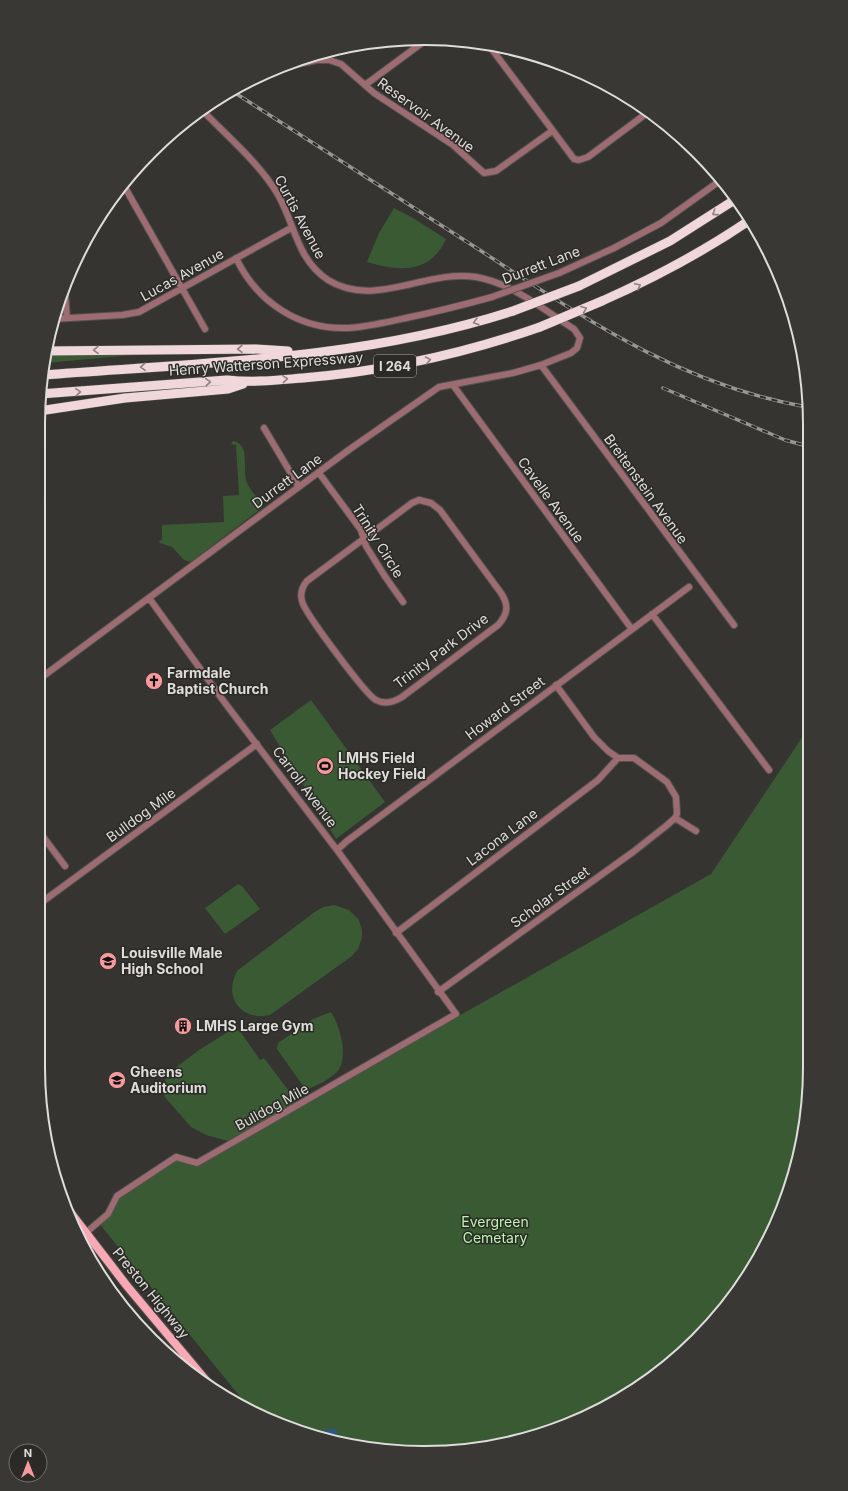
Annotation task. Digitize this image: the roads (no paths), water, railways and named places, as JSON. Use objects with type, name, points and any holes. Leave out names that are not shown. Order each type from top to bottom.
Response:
[{"type":"highway","name":"Henry Watterson Expressway","points":[[48,375],[307,353],[366,346],[419,336],[513,310],[579,286],[670,241],[731,202]]},
{"type":"highway","name":"Henry Watterson Expressway","points":[[46,394],[227,380],[246,382],[345,375],[414,363],[487,344],[540,327],[602,301],[642,284],[692,257],[745,223]]},
{"type":"highway","points":[[52,351],[256,348],[307,353]]},
{"type":"highway","points":[[46,410],[125,398],[228,389],[246,382]]},
{"type":"main road","name":"Preston Highway","points":[[84,1234],[199,1372]]},
{"type":"street","points":[[365,85],[419,45]]},
{"type":"street","points":[[493,51],[571,156],[579,160],[588,157],[644,115]]},
{"type":"street","name":"Reservoir Avenue","points":[[319,60],[329,60],[348,69],[374,93],[453,145],[484,173],[496,171],[552,131]]},
{"type":"street","name":"Curtis Avenue","points":[[206,114],[266,179],[277,193],[291,228],[309,263],[325,277],[343,287],[368,291],[383,290],[441,277],[469,276],[489,280],[507,287],[574,329],[580,338],[574,351]]},
{"type":"street","name":"Durrett Lane","points":[[236,258],[250,282],[267,300],[294,318],[324,327],[347,328],[372,325],[444,310],[492,297],[558,273],[627,242],[661,223],[717,183]]},
{"type":"street","points":[[126,189],[205,329]]},
{"type":"street","name":"Lucas Avenue","points":[[60,318],[122,315],[139,312],[291,228]]},
{"type":"street","points":[[66,300],[67,318]]},
{"type":"street","name":"Durrett Lane","points":[[45,675],[318,473],[439,387],[513,373],[541,365],[574,351]]},
{"type":"street","name":"Breitenstein Avenue","points":[[541,365],[734,626]]},
{"type":"street","name":"Cavelle Avenue","points":[[453,385],[631,628]]},
{"type":"street","points":[[264,428],[299,487]]},
{"type":"street","name":"Trinity Circle","points":[[318,473],[361,530],[366,546],[403,602]]},
{"type":"street","name":"Trinity Park Drive","points":[[420,500],[431,503],[440,510],[501,593],[507,605],[506,614],[498,625],[402,697],[391,702],[375,700],[367,692],[314,622],[301,600],[302,589],[307,581],[363,538],[412,503],[420,500]]},
{"type":"street","name":"Howard Street","points":[[337,850],[412,791],[631,628],[689,587]]},
{"type":"street","name":"Carroll Avenue","points":[[149,598],[225,703],[337,850],[438,992]]},
{"type":"street","points":[[652,614],[769,770]]},
{"type":"street","points":[[556,685],[594,737],[608,751],[618,758],[634,758],[667,782],[676,797],[677,809],[675,818],[696,831]]},
{"type":"street","name":"Bulldog Mile","points":[[45,900],[257,744]]},
{"type":"street","name":"Lacona Lane","points":[[396,933],[598,780],[618,758]]},
{"type":"street","name":"Scholar Street","points":[[438,992],[633,852],[675,818]]},
{"type":"street","points":[[45,839],[65,866]]},
{"type":"street","name":"Bulldog Mile","points":[[84,1234],[108,1214],[117,1196],[176,1157],[197,1163],[456,1014],[438,992]]},
{"type":"water","points":[[329,1428],[336,1430],[338,1436],[326,1433],[323,1432]]},
{"type":"railway","points":[[238,95],[554,298],[633,345],[673,365],[715,382],[760,396],[802,406]]},
{"type":"railway","points":[[663,388],[785,440],[803,445]]},
{"type":"place","name":"Farmdale Baptist Church","points":[[154,681]]},
{"type":"place","name":"LMHS Field Hockey Field","points":[[325,766]]},
{"type":"place","name":"Louisville Male High School","points":[[108,961]]},
{"type":"place","name":"LMHS Large Gym","points":[[183,1026]]},
{"type":"place","name":"Gheens Auditorium","points":[[117,1080]]},
{"type":"park label","name":"Evergreen Cemetary","points":[[495,1230]]}]
